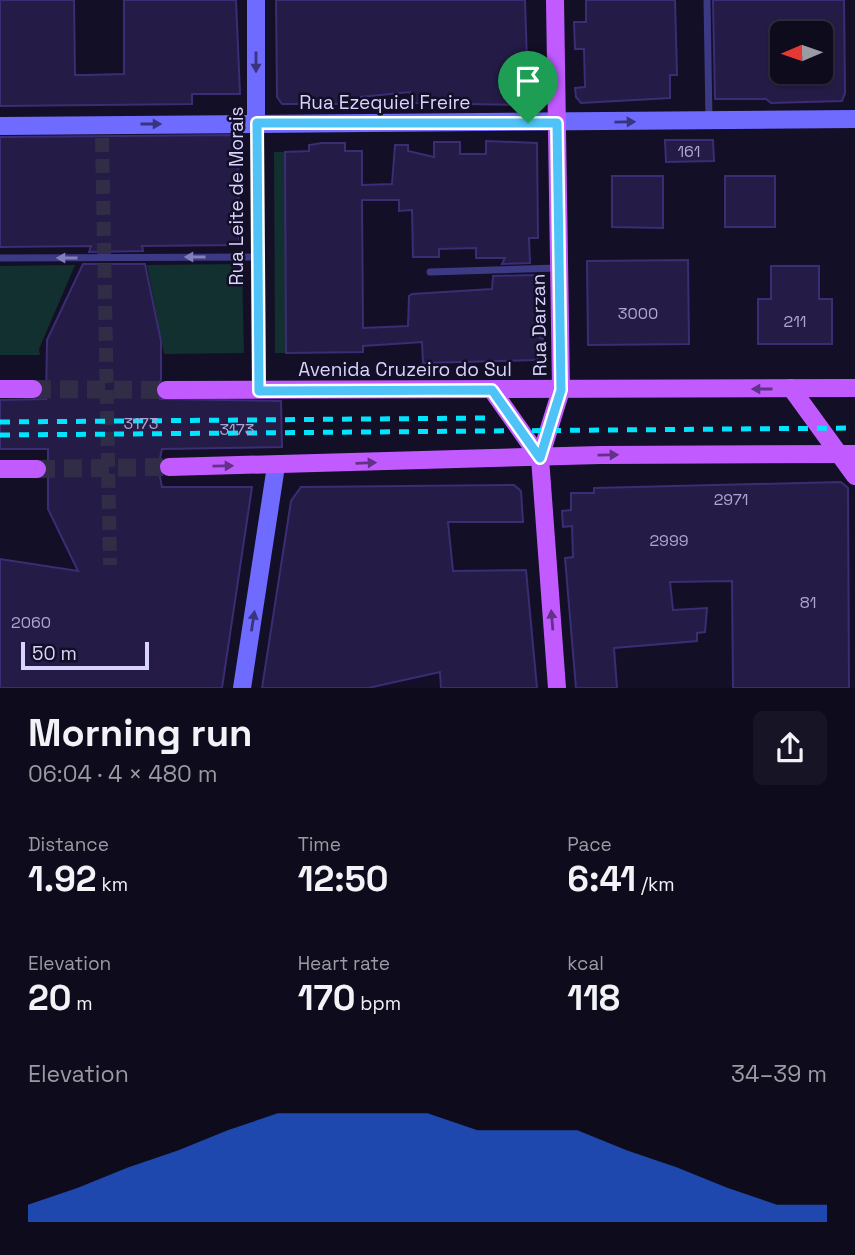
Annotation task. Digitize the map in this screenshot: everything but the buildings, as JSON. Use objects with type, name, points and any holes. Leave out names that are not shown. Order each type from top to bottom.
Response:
[{"type":"main road","name":"Rua Darzan","points":[[555,0],[561,390],[540,458],[557,688]]},
{"type":"main road","points":[[791,388],[846,454],[855,476]]},
{"type":"main road","name":"Avenida Cruzeiro do Sul","points":[[166,390],[855,388]]},
{"type":"main road","points":[[0,389],[33,389]]},
{"type":"main road","points":[[492,390],[540,458]]},
{"type":"main road","points":[[169,467],[846,454]]},
{"type":"main road","points":[[0,469],[37,469]]},
{"type":"street","name":"Rua Leite de Morais","points":[[256,0],[257,123]]},
{"type":"street","name":"Rua Ezequiel Freire","points":[[0,126],[855,119]]},
{"type":"street","points":[[242,688],[276,466]]},
{"type":"lane","points":[[707,0],[709,121]]},
{"type":"lane","name":"Rua Leite de Morais","points":[[257,123],[259,391]]},
{"type":"lane","points":[[0,258],[257,257]]},
{"type":"lane","points":[[430,272],[559,268]]},
{"type":"green space","points":[[274,152],[285,152],[286,353],[275,353]]},
{"type":"green space","points":[[242,264],[244,353],[164,354],[147,265]]},
{"type":"green space","points":[[75,265],[39,349],[40,355],[0,355],[0,266]]},
{"type":"tunnel","points":[[102,138],[110,565]]},
{"type":"tunnel","points":[[33,389],[166,390]]},
{"type":"tunnel","points":[[37,469],[169,467]]},
{"type":"railway","points":[[0,422],[488,418]]},
{"type":"railway","points":[[0,435],[855,428]]},
{"type":"route","points":[[257,123],[528,123],[557,123],[561,390],[540,458],[492,390],[259,391],[257,123]]}]
